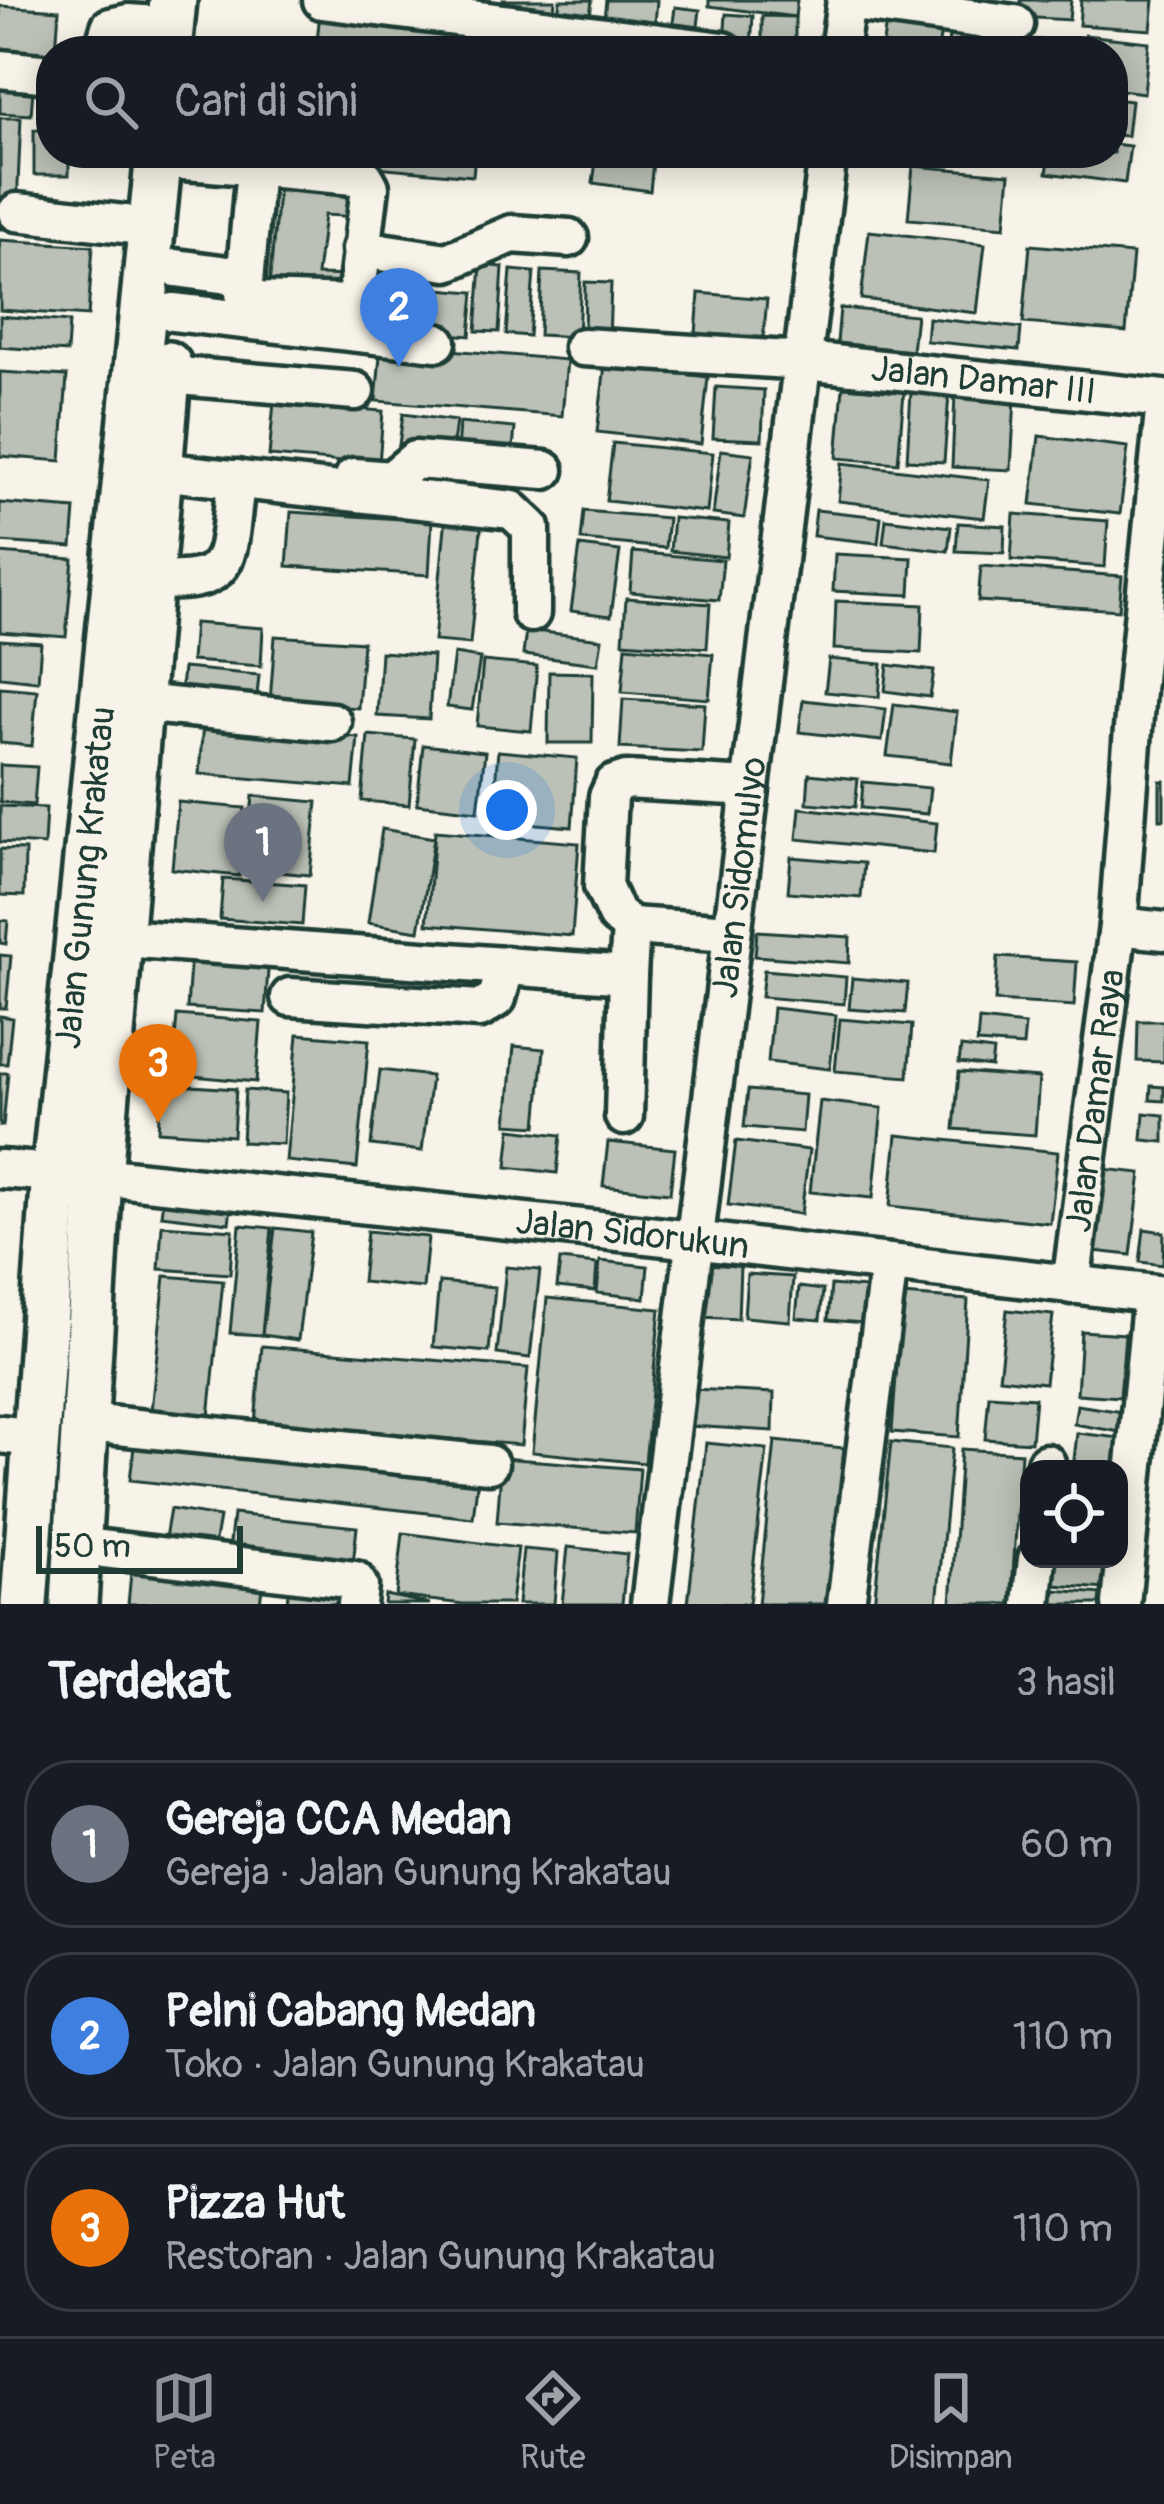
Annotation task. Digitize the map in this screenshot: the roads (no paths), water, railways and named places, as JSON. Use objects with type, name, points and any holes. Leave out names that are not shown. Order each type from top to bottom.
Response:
[{"type":"main road","name":"Jalan Gunung Krakatau","points":[[24,1604],[18,1436],[77,1174],[101,924],[151,226],[168,168]]},
{"type":"main road","name":"Jalan Gunung Krakatau","points":[[101,924],[139,703],[174,290],[172,168]]},
{"type":"main road","name":"Jalan Gunung Krakatau","points":[[74,1604],[88,1423],[77,1174]]},
{"type":"street","points":[[322,0],[605,36]]},
{"type":"street","points":[[841,36],[846,0],[1015,24]]},
{"type":"street","points":[[107,36],[110,27],[128,23],[181,26]]},
{"type":"street","points":[[0,69],[36,73]]},
{"type":"street","points":[[255,168],[244,294],[253,300],[344,307],[356,300],[370,187],[365,178],[265,168]]},
{"type":"street","name":"Jalan Sidomulyo","points":[[650,1604],[825,168]]},
{"type":"street","points":[[17,212],[151,226]]},
{"type":"street","points":[[361,249],[447,262],[512,234],[569,238]]},
{"type":"street","points":[[174,290],[243,277]]},
{"type":"street","points":[[174,290],[253,321],[437,342]]},
{"type":"street","points":[[247,381],[253,321]]},
{"type":"street","name":"Jalan Damar III","points":[[583,347],[805,361],[1164,399]]},
{"type":"street","points":[[167,375],[356,392]]},
{"type":"street","name":"Jalan Damar Raya","points":[[1071,1285],[1150,691],[1164,412]]},
{"type":"street","points":[[160,460],[386,481],[415,460],[545,470]]},
{"type":"street","points":[[160,460],[237,479],[512,510],[532,528],[532,613]]},
{"type":"street","points":[[150,580],[194,580],[218,572],[237,479]]},
{"type":"street","points":[[139,703],[332,722]]},
{"type":"street","points":[[731,933],[631,926],[616,915],[603,886],[608,797],[614,784],[626,780],[750,787]]},
{"type":"street","points":[[101,924],[210,921],[238,932],[244,947],[628,975]]},
{"type":"street","points":[[624,1116],[631,926]]},
{"type":"street","points":[[1118,926],[1164,931]]},
{"type":"street","points":[[290,997],[479,1009],[497,998],[506,965]]},
{"type":"street","name":"Jalan Sidorukun","points":[[0,1169],[693,1240],[1158,1295]]},
{"type":"street","points":[[846,1604],[889,1263]]},
{"type":"street","points":[[1121,1604],[1158,1295]]},
{"type":"street","points":[[88,1423],[489,1464]]},
{"type":"street","points":[[77,1546],[271,1588],[355,1580],[357,1604]]},
{"type":"street","points":[[1031,1604],[1036,1568]]},
{"type":"place","name":"Pelni Cabang Medan","points":[[399,367]]},
{"type":"place","name":"Gereja CCA Medan","points":[[263,902]]},
{"type":"place","name":"Pizza Hut","points":[[158,1123]]}]
